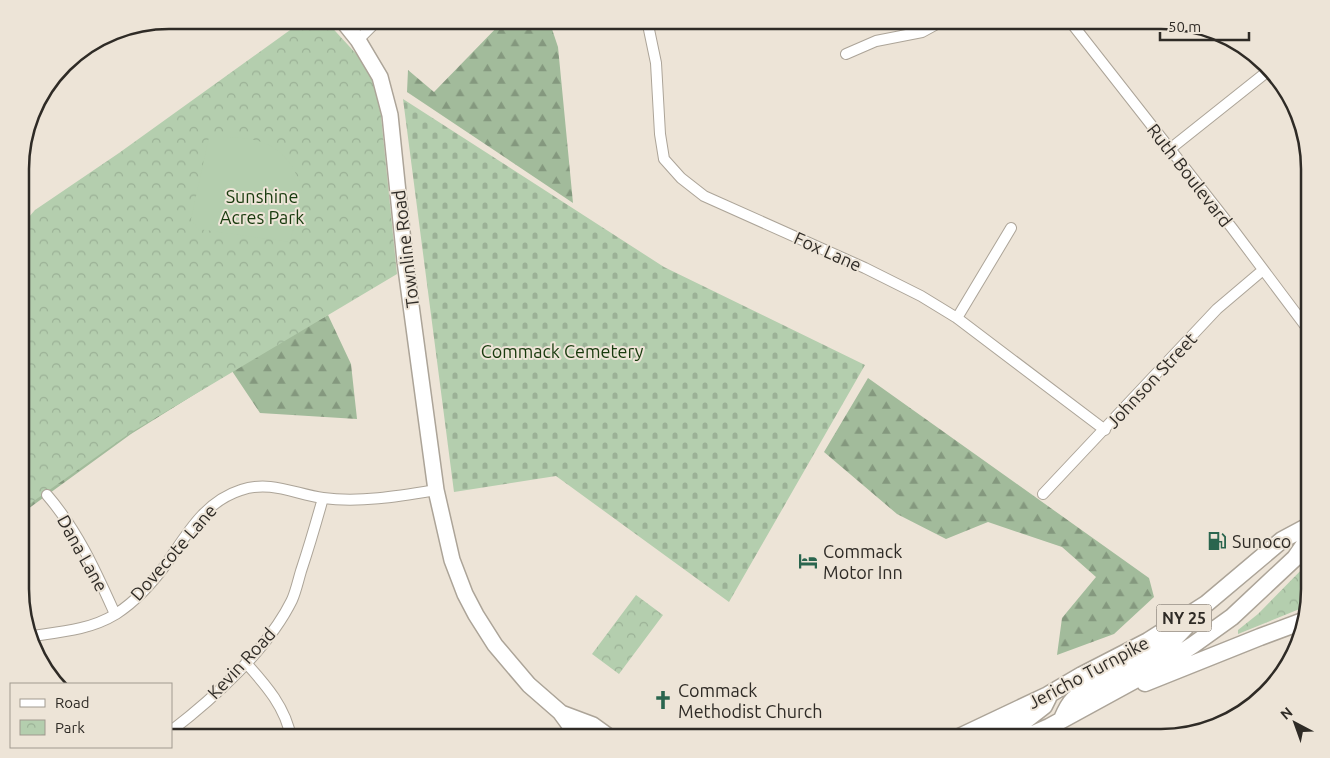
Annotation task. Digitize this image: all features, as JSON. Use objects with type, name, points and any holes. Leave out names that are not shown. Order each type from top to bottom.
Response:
[{"type":"main road","name":"Townline Road","points":[[349,29],[380,77],[390,115],[405,261],[436,490],[452,560],[465,594],[495,645],[529,685],[560,712]]},
{"type":"main road","name":"Jericho Turnpike","points":[[977,729],[1048,695],[1148,641],[1206,604],[1282,540],[1301,530]]},
{"type":"main road","name":"Jericho Turnpike","points":[[1042,729],[1157,668],[1232,617],[1295,558],[1301,549]]},
{"type":"main road","points":[[1062,719],[1067,707],[1074,698],[1152,656],[1178,636],[1206,604]]},
{"type":"main road","points":[[1105,696],[1159,679],[1260,637],[1297,624]]},
{"type":"main road","points":[[1017,729],[1044,706],[1048,695]]},
{"type":"main road","points":[[560,712],[572,729]]},
{"type":"main road","points":[[560,712],[599,729]]},
{"type":"main road","points":[[1000,729],[1010,714]]},
{"type":"street","points":[[358,40],[369,29]]},
{"type":"street","name":"Fox Lane","points":[[649,29],[656,64],[660,134],[664,159],[681,178],[704,196],[865,268],[921,296],[957,318],[1105,430]]},
{"type":"street","points":[[846,54],[876,41],[922,32],[928,29]]},
{"type":"street","name":"Ruth Boulevard","points":[[1076,29],[1170,148],[1301,320]]},
{"type":"street","points":[[1170,148],[1264,74]]},
{"type":"street","points":[[957,318],[1011,228]]},
{"type":"street","name":"Johnson Street","points":[[1043,494],[1105,430],[1216,309],[1263,270]]},
{"type":"street","name":"Dovecote Lane","points":[[37,635],[84,628],[115,614],[145,589],[169,560],[198,519],[220,500],[241,490],[260,487],[280,487],[323,498],[354,500],[436,490]]},
{"type":"street","name":"Dana Lane","points":[[47,495],[60,511],[91,560],[115,614]]},
{"type":"street","name":"Kevin Road","points":[[173,729],[209,699],[246,663],[273,632],[292,599],[323,498]]},
{"type":"street","points":[[246,663],[279,704],[289,729]]},
{"type":"green space","name":"Sunshine Acres Park","points":[[291,29],[333,29],[360,58],[373,81],[380,106],[397,274],[130,433],[29,504],[29,217],[35,210],[119,153]]},
{"type":"green space","points":[[495,29],[552,29],[558,47],[573,203],[407,92],[408,70],[434,92]]},
{"type":"green space","name":"Commack Cemetery","points":[[403,99],[664,267],[865,365],[729,602],[556,476],[454,492]]},
{"type":"green space","points":[[209,137],[234,137],[258,141],[278,150],[287,159],[301,184],[299,206],[290,242],[198,229],[191,219]]},
{"type":"green space","points":[[39,212],[245,360],[328,315],[351,364],[357,419],[260,413],[232,371],[131,434],[29,508],[29,223]]},
{"type":"green space","points":[[868,378],[1149,578],[1154,597],[1114,634],[1057,655],[1062,618],[1096,577],[1062,547],[988,522],[946,539],[897,514],[824,452]]},
{"type":"green space","points":[[1301,570],[1300,609],[1238,634],[1238,630],[1258,614]]},
{"type":"green space","points":[[636,595],[663,615],[619,674],[592,654]]},
{"type":"place","name":"Sunoco","points":[[1217,541]]},
{"type":"place","name":"Commack Motor Inn","points":[[808,561]]},
{"type":"place","name":"Commack Methodist Church","points":[[663,700]]}]
